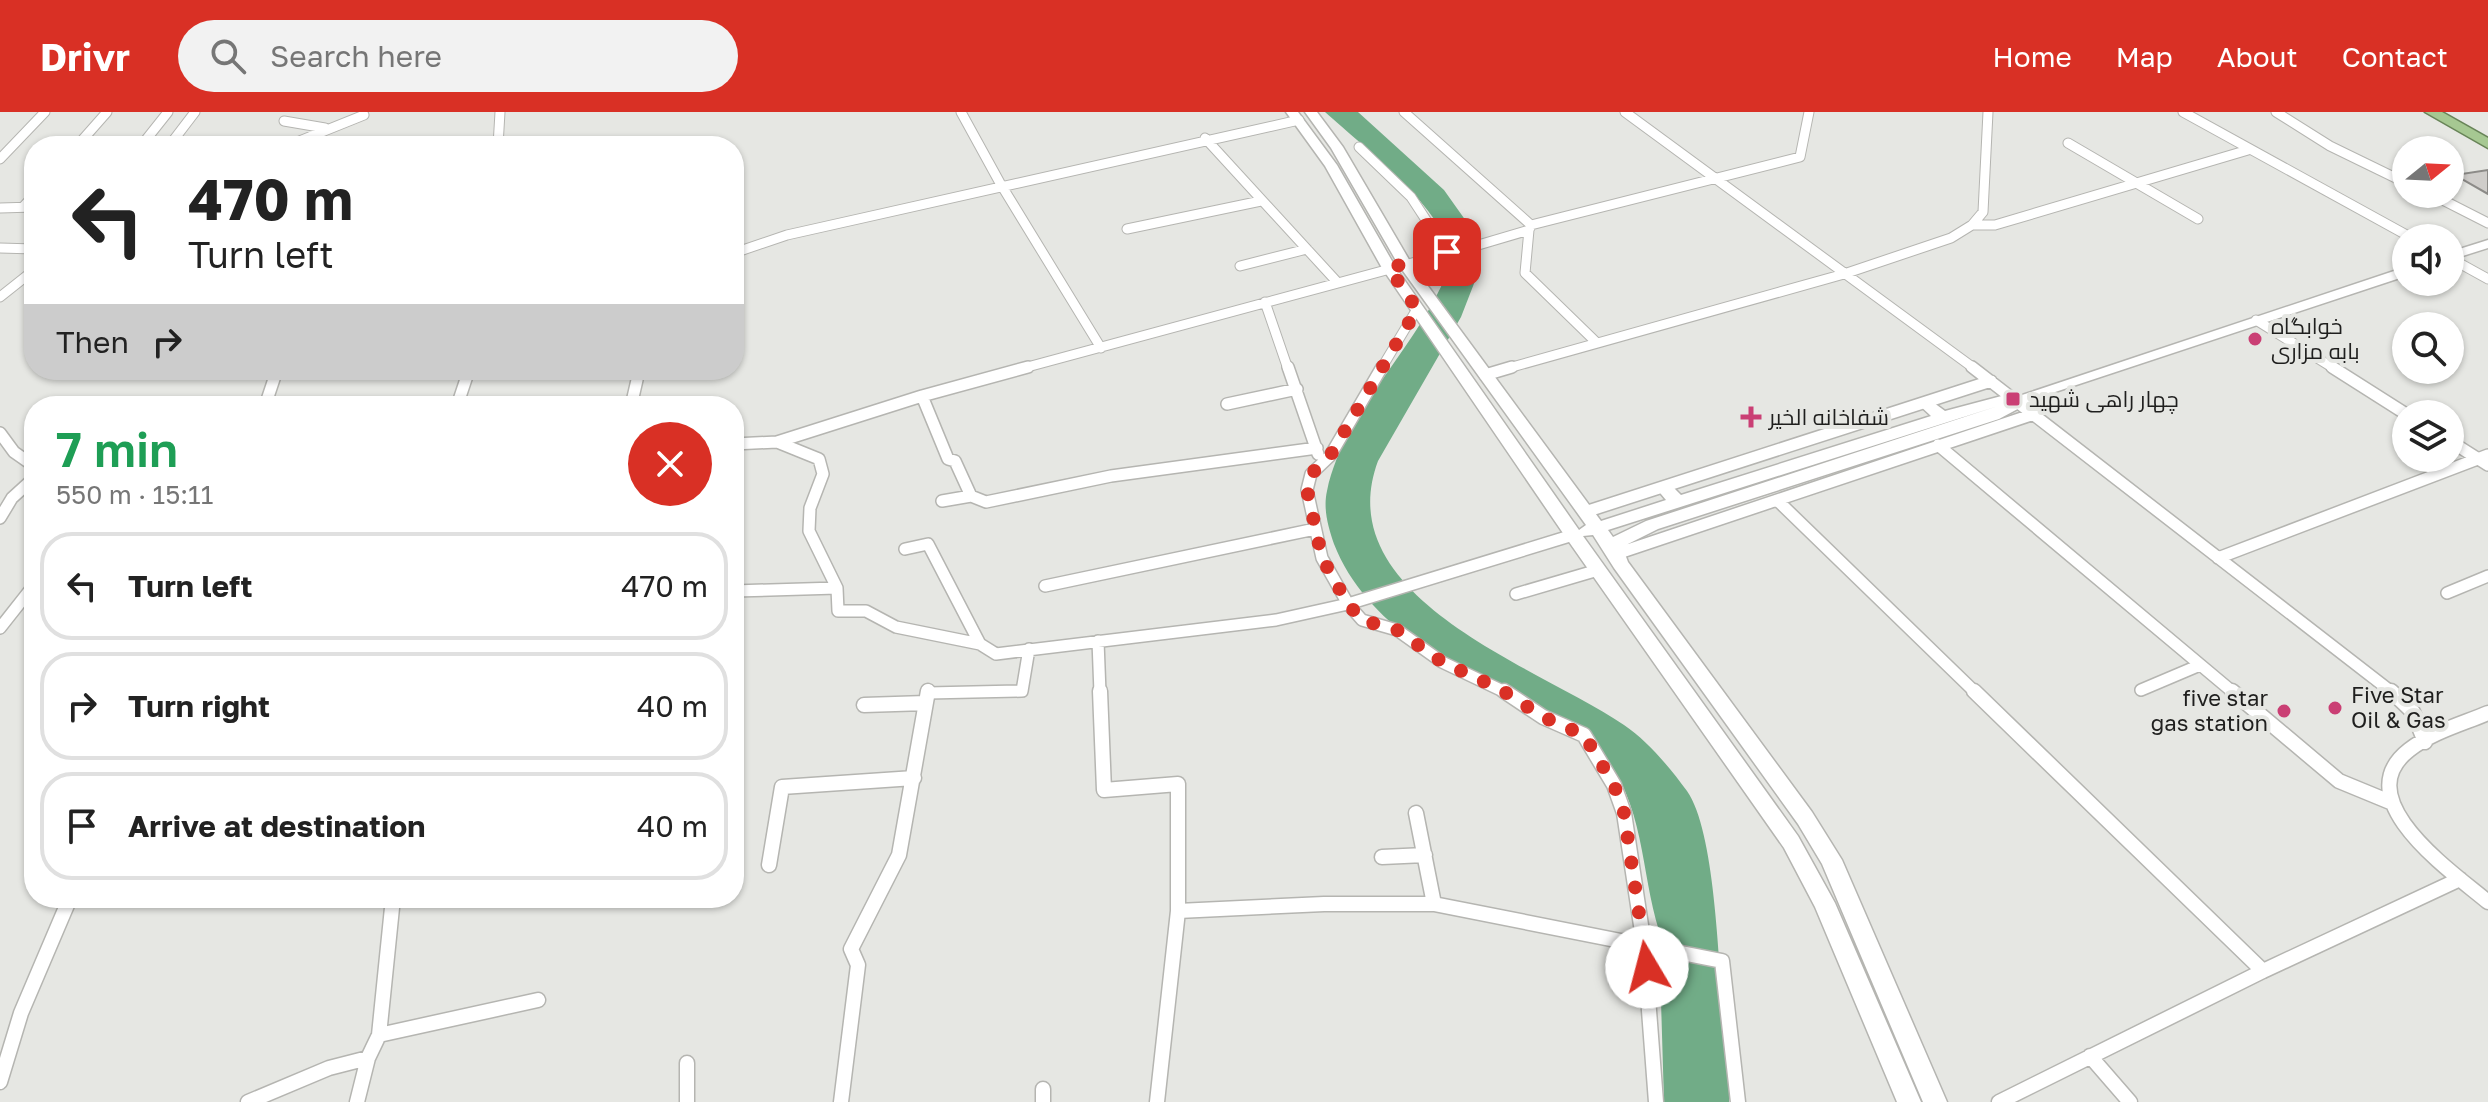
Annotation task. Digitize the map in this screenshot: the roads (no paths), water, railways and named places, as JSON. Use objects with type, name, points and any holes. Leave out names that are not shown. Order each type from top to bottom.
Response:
[{"type":"highway","points":[[2432,112],[2488,144]]},
{"type":"main road","points":[[1311,112],[1344,157],[1405,264],[1446,351],[1791,842],[1824,903],[1909,1102]]},
{"type":"main road","points":[[1295,115],[1331,165],[1389,268],[1461,342],[1805,818],[1831,860],[1935,1102]]},
{"type":"main road","points":[[2464,252],[2488,244]]},
{"type":"main road","points":[[1573,535],[1943,417],[2026,402],[2256,320],[2392,276]]},
{"type":"main road","points":[[1616,554],[1625,535],[1669,528],[1985,425],[2026,402]]},
{"type":"main road","points":[[1925,403],[1943,417]]},
{"type":"main road","points":[[1664,488],[1678,502]]},
{"type":"street","points":[[0,159],[45,112]]},
{"type":"street","points":[[86,136],[107,112]]},
{"type":"street","points":[[149,136],[168,112]]},
{"type":"street","points":[[177,136],[195,112]]},
{"type":"street","points":[[297,112],[284,121],[327,128]]},
{"type":"street","points":[[499,136],[500,112]]},
{"type":"street","points":[[961,112],[1002,186],[1101,348]]},
{"type":"street","points":[[1404,112],[1530,228]]},
{"type":"street","points":[[1625,112],[1991,381],[2026,402],[2218,558],[2383,684],[2413,712],[2425,742]]},
{"type":"street","points":[[744,444],[777,442],[922,396],[1713,178],[1800,157],[1809,112]]},
{"type":"street","points":[[1485,375],[1844,274],[1951,238],[1972,225],[1983,212],[1988,112]]},
{"type":"street","points":[[2183,112],[2392,227]]},
{"type":"street","points":[[2276,112],[2330,146],[2392,176]]},
{"type":"street","points":[[309,136],[364,115]]},
{"type":"street","points":[[744,250],[787,235],[1205,139],[1295,115]]},
{"type":"street","points":[[1205,139],[1338,283]]},
{"type":"street","points":[[2068,143],[2198,219]]},
{"type":"street","points":[[1359,147],[1411,197],[1448,252]]},
{"type":"street","points":[[1972,225],[1995,225],[2248,150]]},
{"type":"street","points":[[1127,229],[1261,201]]},
{"type":"street","points":[[0,208],[23,207]]},
{"type":"street","points":[[2459,208],[2488,223]]},
{"type":"street","points":[[1530,228],[1525,273],[1597,343]]},
{"type":"street","points":[[0,248],[24,249]]},
{"type":"street","points":[[1240,266],[1307,249]]},
{"type":"street","points":[[2464,265],[2488,279]]},
{"type":"street","points":[[0,297],[24,278]]},
{"type":"street","points":[[1265,302],[1321,464]]},
{"type":"street","points":[[1424,305],[1330,456],[1311,474],[1307,490],[1322,558],[1348,604],[1362,620],[1397,630],[1442,662],[1500,689],[1543,717],[1584,735],[1614,785],[1624,813],[1644,945],[1656,1102]]},
{"type":"street","points":[[2256,320],[2392,405]]},
{"type":"street","points":[[633,396],[637,380]]},
{"type":"street","points":[[1585,512],[1991,381]]},
{"type":"street","points":[[1227,404],[1297,389]]},
{"type":"street","points":[[922,396],[948,459],[955,461],[971,496]]},
{"type":"street","points":[[1669,528],[1778,501],[1938,445],[1985,425]]},
{"type":"street","points":[[0,433],[14,452],[24,459]]},
{"type":"street","points":[[777,442],[819,459],[823,474],[810,508],[809,531],[837,588],[838,611],[866,611],[896,627],[980,644],[996,654],[1276,620],[1348,604],[1573,535]]},
{"type":"street","points":[[1938,445],[2339,781],[2390,802]]},
{"type":"street","points":[[942,501],[971,496],[986,502],[1111,476],[1317,448]]},
{"type":"street","points":[[2464,449],[2485,460]]},
{"type":"street","points":[[0,456],[14,452]]},
{"type":"street","points":[[2218,558],[2485,460]]},
{"type":"street","points":[[0,518],[12,498],[24,487]]},
{"type":"street","points":[[1778,501],[2263,971]]},
{"type":"street","points":[[1045,586],[1315,529]]},
{"type":"street","points":[[905,549],[928,544],[980,644]]},
{"type":"street","points":[[1516,594],[1598,570]]},
{"type":"street","points":[[2447,593],[2488,576]]},
{"type":"street","points":[[744,591],[837,588]]},
{"type":"street","points":[[0,628],[24,598]]},
{"type":"street","points":[[1098,641],[1104,790],[1178,784],[1178,911],[1157,1102]]},
{"type":"street","points":[[841,1102],[858,965],[851,949],[893,872],[914,778],[928,691],[1022,691],[1029,649]]},
{"type":"street","points":[[2141,690],[2200,665]]},
{"type":"street","points":[[864,705],[926,703]]},
{"type":"street","points":[[2488,713],[2425,742],[2399,759],[2386,784],[2390,802],[2403,821],[2460,879],[2488,902]]},
{"type":"street","points":[[769,865],[782,787],[914,778]]},
{"type":"street","points":[[1416,813],[1434,904]]},
{"type":"street","points":[[1382,857],[1425,855]]},
{"type":"street","points":[[1999,1102],[2263,971],[2460,879]]},
{"type":"street","points":[[1178,911],[1324,904],[1434,904],[1722,961],[1738,1102]]},
{"type":"street","points":[[0,1082],[21,1013],[66,908]]},
{"type":"street","points":[[357,1102],[368,1058],[379,1035],[392,908]]},
{"type":"street","points":[[379,1035],[538,1000]]},
{"type":"street","points":[[2090,1056],[2130,1102]]},
{"type":"street","points":[[248,1102],[329,1068],[368,1058]]},
{"type":"street","points":[[687,1063],[687,1102]]},
{"type":"place","name":"خوابگاه بابه مزاری","points":[[2255,339]]},
{"type":"place","name":"چهار راهی شهید","points":[[2013,399]]},
{"type":"place","name":"شفاخانه الخیر","points":[[1751,417]]},
{"type":"place","name":"Five Star Oil & Gas","points":[[2335,708]]},
{"type":"place","name":"five star gas station","points":[[2284,711]]}]
